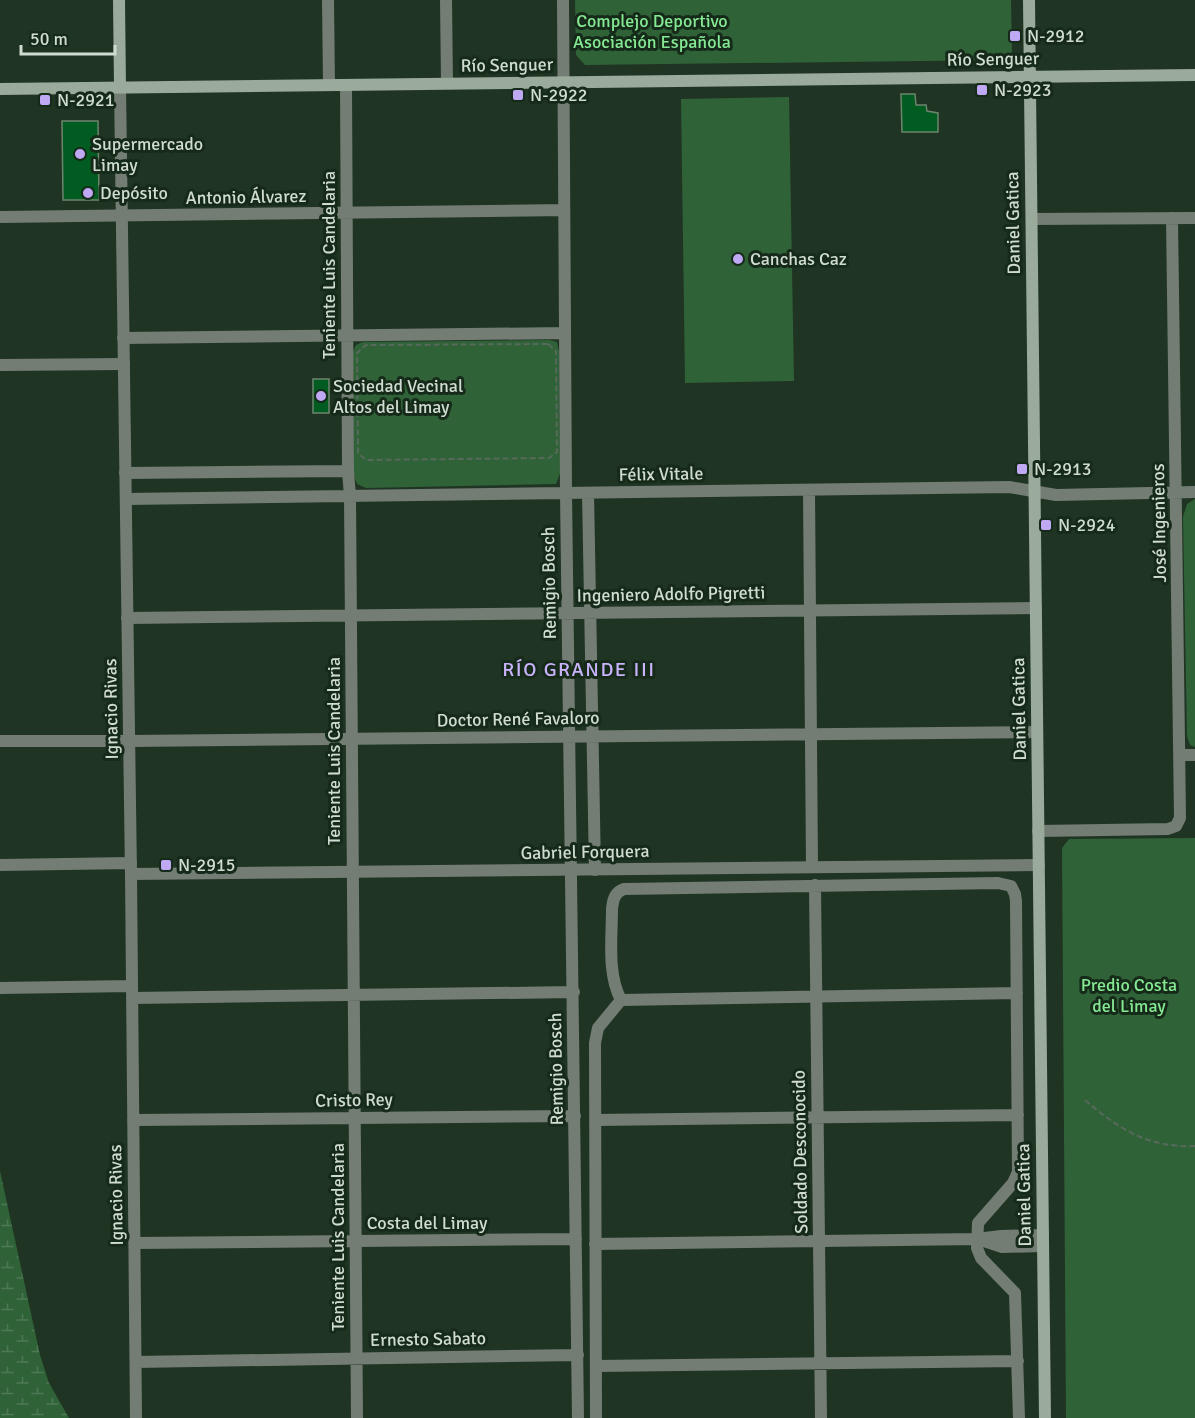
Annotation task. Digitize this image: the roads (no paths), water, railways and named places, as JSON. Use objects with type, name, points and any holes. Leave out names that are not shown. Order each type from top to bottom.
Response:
[{"type":"main road","name":"Ignacio Rivas","points":[[119,0],[120,87]]},
{"type":"main road","name":"Daniel Gatica","points":[[1029,0],[1045,1418]]},
{"type":"main road","name":"Río Senguer","points":[[0,89],[1195,75]]},
{"type":"street","points":[[328,0],[329,85]]},
{"type":"street","points":[[446,0],[447,83]]},
{"type":"street","name":"Remigio Bosch","points":[[562,0],[578,1418]]},
{"type":"street","name":"Teniente Luis Candelaria","points":[[346,85],[357,1418]]},
{"type":"street","name":"Ignacio Rivas","points":[[120,87],[136,1418]]},
{"type":"street","name":"Antonio Álvarez","points":[[0,217],[564,210]]},
{"type":"street","name":"José Ingenieros","points":[[1038,831],[1168,829],[1176,826],[1180,814],[1172,218]]},
{"type":"street","points":[[1032,219],[1195,218]]},
{"type":"street","points":[[123,338],[565,333]]},
{"type":"street","points":[[0,365],[124,364]]},
{"type":"street","points":[[125,473],[348,471]]},
{"type":"street","name":"Félix Vitale","points":[[126,499],[1009,487],[1056,495],[1195,492]]},
{"type":"street","points":[[809,490],[812,867]]},
{"type":"street","points":[[588,493],[595,870]]},
{"type":"street","name":"Ingeniero Adolfo Pigretti","points":[[128,618],[1036,608]]},
{"type":"street","name":"Doctor René Favaloro","points":[[0,741],[1037,732]]},
{"type":"street","points":[[1180,755],[1195,755]]},
{"type":"street","name":"Gabriel Forquera","points":[[0,865],[353,872],[1039,865]]},
{"type":"street","name":"Gabriel Forquera","points":[[621,1000],[613,975],[612,909],[616,894],[629,888],[998,883],[1011,886]]},
{"type":"street","name":"Soldado Desconocido","points":[[815,885],[821,1418]]},
{"type":"street","name":"Daniel Gatica","points":[[977,1239],[977,1226],[981,1219],[1017,1176],[1016,901],[1011,886]]},
{"type":"street","points":[[0,988],[354,995],[574,992]]},
{"type":"street","points":[[596,1418],[596,1032],[621,1000],[1017,993]]},
{"type":"street","points":[[595,1120],[1018,1115]]},
{"type":"street","name":"Cristo Rey","points":[[133,1120],[575,1116]]},
{"type":"street","name":"Costa del Limay","points":[[135,1243],[576,1239]]},
{"type":"street","points":[[977,1239],[981,1258],[1015,1293],[1019,1418]]},
{"type":"street","points":[[595,1244],[977,1239],[1002,1246],[1043,1240]]},
{"type":"street","name":"Ernesto Sabato","points":[[136,1362],[578,1355]]},
{"type":"street","points":[[596,1366],[1018,1361]]},
{"type":"place","name":"N-2912","points":[[1015,36]]},
{"type":"place","name":"N-2923","points":[[982,90]]},
{"type":"place","name":"N-2922","points":[[518,95]]},
{"type":"place","name":"N-2921","points":[[45,100]]},
{"type":"place","name":"Supermercado Limay","points":[[80,154]]},
{"type":"place","name":"Depósito","points":[[88,193]]},
{"type":"place","name":"Canchas Caz","points":[[738,259]]},
{"type":"place","name":"Sociedad Vecinal Altos del Limay","points":[[321,396]]},
{"type":"place","name":"N-2913","points":[[1022,469]]},
{"type":"place","name":"N-2924","points":[[1046,525]]},
{"type":"place","name":"N-2915","points":[[166,865]]},
{"type":"district","name":"RÍO GRANDE III","points":[[579,669]]},
{"type":"park label","name":"Complejo Deportivo Asociación Española","points":[[652,31]]},
{"type":"park label","name":"Predio Costa del Limay","points":[[1129,995]]}]
